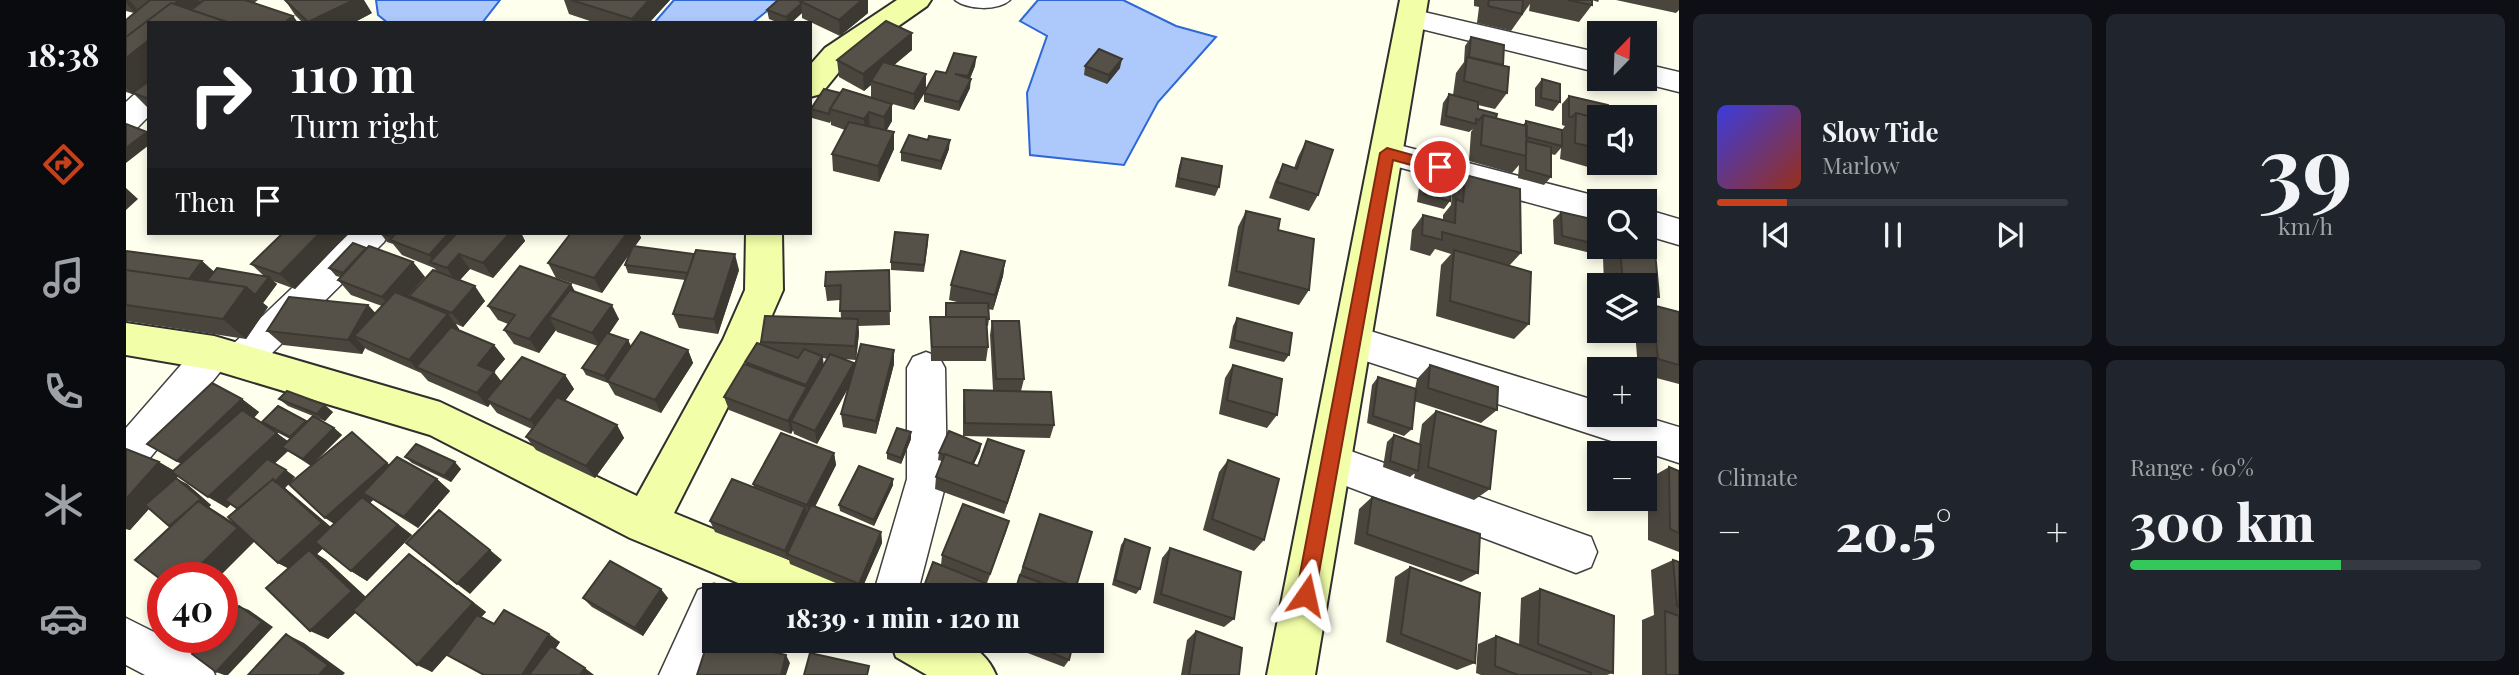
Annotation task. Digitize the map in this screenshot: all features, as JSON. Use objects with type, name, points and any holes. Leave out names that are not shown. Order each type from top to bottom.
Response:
[{"type":"street","points":[[812,84],[836,55],[917,0]]},
{"type":"street","points":[[1291,675],[1413,9],[1587,59]]},
{"type":"street","points":[[1657,77],[1679,82]]},
{"type":"street","points":[[126,120],[147,100]]},
{"type":"street","points":[[1387,153],[1587,207]]},
{"type":"street","points":[[1657,226],[1679,232]]},
{"type":"street","points":[[126,457],[228,356],[370,235]]},
{"type":"street","points":[[646,523],[738,347],[764,290],[764,235]]},
{"type":"street","points":[[126,339],[228,356],[440,420],[646,523],[728,576],[762,583]]},
{"type":"street","points":[[1354,341],[1679,445]]},
{"type":"street","points":[[898,583],[927,479],[926,369]]},
{"type":"street","points":[[1331,462],[1576,552]]},
{"type":"street","points":[[682,675],[702,632]]},
{"type":"street","points":[[126,641],[192,675]]},
{"type":"street","points":[[935,653],[972,675]]},
{"type":"lane","points":[[962,0],[992,4],[1003,0]]},
{"type":"water","points":[[376,0],[500,0],[484,21],[386,21],[378,15]]},
{"type":"water","points":[[674,0],[781,0],[755,21],[656,21]]},
{"type":"water","points":[[1038,0],[1123,0],[1176,26],[1216,37],[1158,102],[1124,165],[1030,155],[1027,93],[1047,36],[1020,21]]},
{"type":"building","points":[[150,0],[179,0],[171,3],[126,37],[126,20]]},
{"type":"building","points":[[204,0],[245,0],[293,16],[287,21],[224,21],[191,10]]},
{"type":"building","points":[[285,0],[354,0],[310,21]]},
{"type":"building","points":[[571,0],[649,0],[632,19]]},
{"type":"building","points":[[778,0],[801,0],[801,4],[786,17],[767,10]]},
{"type":"building","points":[[801,0],[862,0],[839,20]]},
{"type":"building","points":[[1489,0],[1523,0],[1522,14],[1488,6]]},
{"type":"building","points":[[1568,0],[1592,0],[1592,5]]},
{"type":"building","points":[[171,3],[224,21],[147,21]]},
{"type":"building","points":[[147,21],[147,42],[126,58],[126,37]]},
{"type":"building","points":[[886,21],[912,33],[863,74],[837,60]]},
{"type":"building","points":[[1471,37],[1504,45],[1503,65],[1469,57]]},
{"type":"building","points":[[1099,49],[1122,59],[1109,75],[1085,66]]},
{"type":"building","points":[[954,53],[976,57],[968,76],[955,74],[971,79],[959,102],[924,93],[936,71],[946,73]]},
{"type":"building","points":[[1467,57],[1509,67],[1507,93],[1464,81]]},
{"type":"building","points":[[883,62],[926,74],[914,94],[871,81]]},
{"type":"building","points":[[1542,79],[1560,84],[1560,102],[1541,98]]},
{"type":"building","points":[[147,82],[147,98],[133,93]]},
{"type":"building","points":[[824,89],[840,93],[829,114],[812,107]]},
{"type":"building","points":[[843,89],[892,104],[884,117],[869,112],[864,119],[830,109]]},
{"type":"building","points":[[1449,94],[1478,102],[1478,109],[1497,114],[1496,118],[1483,115],[1479,120],[1476,119],[1476,124],[1446,116]]},
{"type":"building","points":[[1569,96],[1608,105],[1587,105],[1587,116],[1576,113],[1569,117]]},
{"type":"building","points":[[1576,113],[1587,116],[1587,146],[1575,143]]},
{"type":"building","points":[[1483,115],[1527,126],[1526,156],[1481,145]]},
{"type":"building","points":[[1526,121],[1562,130],[1562,146],[1526,137]]},
{"type":"building","points":[[849,122],[894,132],[878,166],[832,154]]},
{"type":"building","points":[[126,124],[147,132],[126,148]]},
{"type":"building","points":[[909,135],[928,140],[929,136],[950,140],[941,161],[901,152]]},
{"type":"building","points":[[1306,141],[1333,150],[1318,195],[1277,182],[1283,164],[1297,169]]},
{"type":"building","points":[[1526,141],[1551,147],[1551,177],[1526,170]]},
{"type":"building","points":[[1182,158],[1222,166],[1219,187],[1178,178]]},
{"type":"building","points":[[1427,171],[1452,178],[1450,201],[1424,194]]},
{"type":"building","points":[[1465,175],[1520,189],[1521,253],[1442,232],[1442,240],[1422,235],[1423,215],[1455,223],[1456,199],[1463,202]]},
{"type":"building","points":[[1246,211],[1280,219],[1278,230],[1314,239],[1309,290],[1236,271]]},
{"type":"building","points":[[1561,212],[1587,218],[1587,242],[1562,236]]},
{"type":"building","points":[[895,232],[928,235],[924,265],[891,262]]},
{"type":"building","points":[[281,235],[318,235],[280,274],[251,264]]},
{"type":"building","points":[[394,235],[447,235],[429,255],[390,240]]},
{"type":"building","points":[[455,235],[508,235],[483,263],[459,254],[447,268],[430,262]]},
{"type":"building","points":[[569,235],[626,235],[594,278],[548,263]]},
{"type":"building","points":[[353,243],[366,248],[343,273],[329,268]]},
{"type":"building","points":[[369,246],[413,262],[382,297],[338,280]]},
{"type":"building","points":[[633,246],[694,254],[688,273],[625,265]]},
{"type":"building","points":[[696,250],[735,254],[714,319],[673,314]]},
{"type":"building","points":[[1454,250],[1531,272],[1529,324],[1450,301]]},
{"type":"building","points":[[126,251],[202,261],[189,279],[126,270]]},
{"type":"building","points":[[961,251],[1005,261],[995,295],[951,285]]},
{"type":"building","points":[[1621,259],[1656,259],[1657,273],[1622,273]]},
{"type":"building","points":[[520,266],[571,284],[529,339],[504,330],[515,315],[488,306]]},
{"type":"building","points":[[217,268],[269,277],[255,295],[246,287],[207,281]]},
{"type":"building","points":[[126,270],[246,287],[223,319],[126,305]]},
{"type":"building","points":[[433,270],[475,286],[452,313],[409,296]]},
{"type":"building","points":[[889,270],[890,311],[840,311],[841,285],[825,286],[826,272]]},
{"type":"building","points":[[570,290],[612,305],[592,333],[549,317]]},
{"type":"building","points":[[395,292],[448,314],[409,360],[354,336]]},
{"type":"building","points":[[289,297],[368,305],[348,340],[267,331]]},
{"type":"building","points":[[946,303],[988,303],[989,319],[946,317]]},
{"type":"building","points":[[1657,306],[1679,312],[1679,365],[1658,359]]},
{"type":"building","points":[[765,316],[858,319],[855,346],[761,342]]},
{"type":"building","points":[[930,317],[986,317],[988,347],[932,347]]},
{"type":"building","points":[[1237,318],[1292,333],[1289,355],[1234,340]]},
{"type":"building","points":[[992,321],[1019,321],[1024,379],[996,379]]},
{"type":"building","points":[[451,327],[494,345],[478,365],[494,372],[477,393],[416,367]]},
{"type":"building","points":[[641,332],[688,350],[655,400],[607,381]]},
{"type":"building","points":[[607,333],[628,340],[604,376],[582,368]]},
{"type":"building","points":[[757,343],[798,358],[804,349],[822,356],[806,385],[745,362]]},
{"type":"building","points":[[861,344],[894,350],[876,421],[841,414]]},
{"type":"building","points":[[830,354],[854,363],[815,431],[791,421]]},
{"type":"building","points":[[522,357],[565,375],[530,420],[486,400]]},
{"type":"building","points":[[744,364],[807,387],[788,421],[724,397]]},
{"type":"building","points":[[1233,365],[1282,379],[1277,415],[1227,400]]},
{"type":"building","points":[[1430,365],[1498,387],[1497,410],[1428,388]]},
{"type":"building","points":[[1378,377],[1416,389],[1412,429],[1373,416]]},
{"type":"building","points":[[212,383],[242,399],[177,461],[147,444]]},
{"type":"building","points":[[964,390],[1051,392],[1054,425],[965,423]]},
{"type":"building","points":[[287,391],[325,405],[317,414],[279,399]]},
{"type":"building","points":[[557,397],[617,425],[586,466],[526,437]]},
{"type":"building","points":[[278,406],[306,421],[290,437],[262,422]]},
{"type":"building","points":[[242,410],[277,433],[208,497],[172,472]]},
{"type":"building","points":[[1436,411],[1496,431],[1490,489],[1428,467]]},
{"type":"building","points":[[313,416],[334,428],[303,459],[282,447]]},
{"type":"building","points":[[897,428],[911,432],[901,458],[887,453]]},
{"type":"building","points":[[949,431],[981,444],[972,464],[939,453]]},
{"type":"building","points":[[352,432],[387,463],[325,518],[289,484]]},
{"type":"building","points":[[781,433],[834,453],[807,505],[753,484]]},
{"type":"building","points":[[1394,435],[1421,445],[1418,471],[1390,461]]},
{"type":"building","points":[[988,439],[1024,451],[1007,503],[936,477],[945,454],[978,466]]},
{"type":"building","points":[[416,444],[455,462],[444,476],[405,457]]},
{"type":"building","points":[[126,449],[159,462],[126,499]]},
{"type":"building","points":[[397,457],[437,479],[404,517],[363,493]]},
{"type":"building","points":[[267,459],[286,470],[275,482],[273,479],[238,509],[225,500]]},
{"type":"building","points":[[1228,460],[1279,479],[1264,540],[1212,519]]},
{"type":"building","points":[[859,466],[893,479],[874,520],[839,505]]},
{"type":"building","points":[[1669,467],[1679,471],[1679,533],[1670,529]]},
{"type":"building","points":[[176,478],[201,499],[169,526],[145,505]]},
{"type":"building","points":[[273,479],[322,523],[278,563],[228,517]]},
{"type":"building","points":[[732,479],[805,507],[785,551],[710,521]]},
{"type":"building","points":[[362,497],[398,525],[351,571],[315,542]]},
{"type":"building","points":[[1372,497],[1480,534],[1478,573],[1367,534]]},
{"type":"building","points":[[198,501],[238,528],[203,562],[147,562],[147,569],[135,560]]},
{"type":"building","points":[[963,504],[1009,521],[990,574],[942,555]]},
{"type":"building","points":[[811,505],[881,532],[859,583],[787,554]]},
{"type":"building","points":[[439,510],[490,550],[457,584],[406,543]]},
{"type":"building","points":[[1040,514],[1092,532],[1077,583],[1065,583],[1023,567]]},
{"type":"building","points":[[1125,539],[1150,548],[1140,589],[1115,580]]},
{"type":"building","points":[[1170,548],[1241,572],[1234,619],[1161,594]]},
{"type":"building","points":[[309,550],[352,591],[310,631],[266,588]]},
{"type":"building","points":[[409,554],[473,603],[417,665],[353,610]]},
{"type":"building","points":[[1673,560],[1679,562],[1679,607],[1677,606]]},
{"type":"building","points":[[610,561],[661,589],[635,628],[583,598]]},
{"type":"building","points":[[933,562],[986,583],[925,583]]},
{"type":"building","points":[[1410,567],[1480,593],[1475,663],[1401,634]]},
{"type":"building","points":[[1020,575],[1042,583],[1018,583]]},
{"type":"building","points":[[1540,589],[1614,616],[1613,673],[1538,644]]},
{"type":"building","points":[[238,607],[262,622],[238,648]]},
{"type":"building","points":[[504,610],[549,634],[522,675],[484,675],[447,655],[477,615],[494,624]]},
{"type":"building","points":[[1665,611],[1679,616],[1679,675],[1666,675]]},
{"type":"building","points":[[1196,631],[1242,648],[1239,675],[1189,675]]},
{"type":"building","points":[[286,634],[328,665],[319,675],[248,675]]},
{"type":"building","points":[[1496,636],[1591,675],[1518,675],[1495,666]]},
{"type":"building","points":[[551,646],[585,668],[580,675],[529,675]]},
{"type":"building","points":[[193,653],[233,653],[216,672]]},
{"type":"building","points":[[704,653],[786,655],[781,675],[697,675]]},
{"type":"building","points":[[810,653],[869,666],[867,675],[804,675]]},
{"type":"building","points":[[1052,653],[1071,653],[1069,660]]},
{"type":"route","points":[[1306,595],[1387,153],[1440,167]]}]
